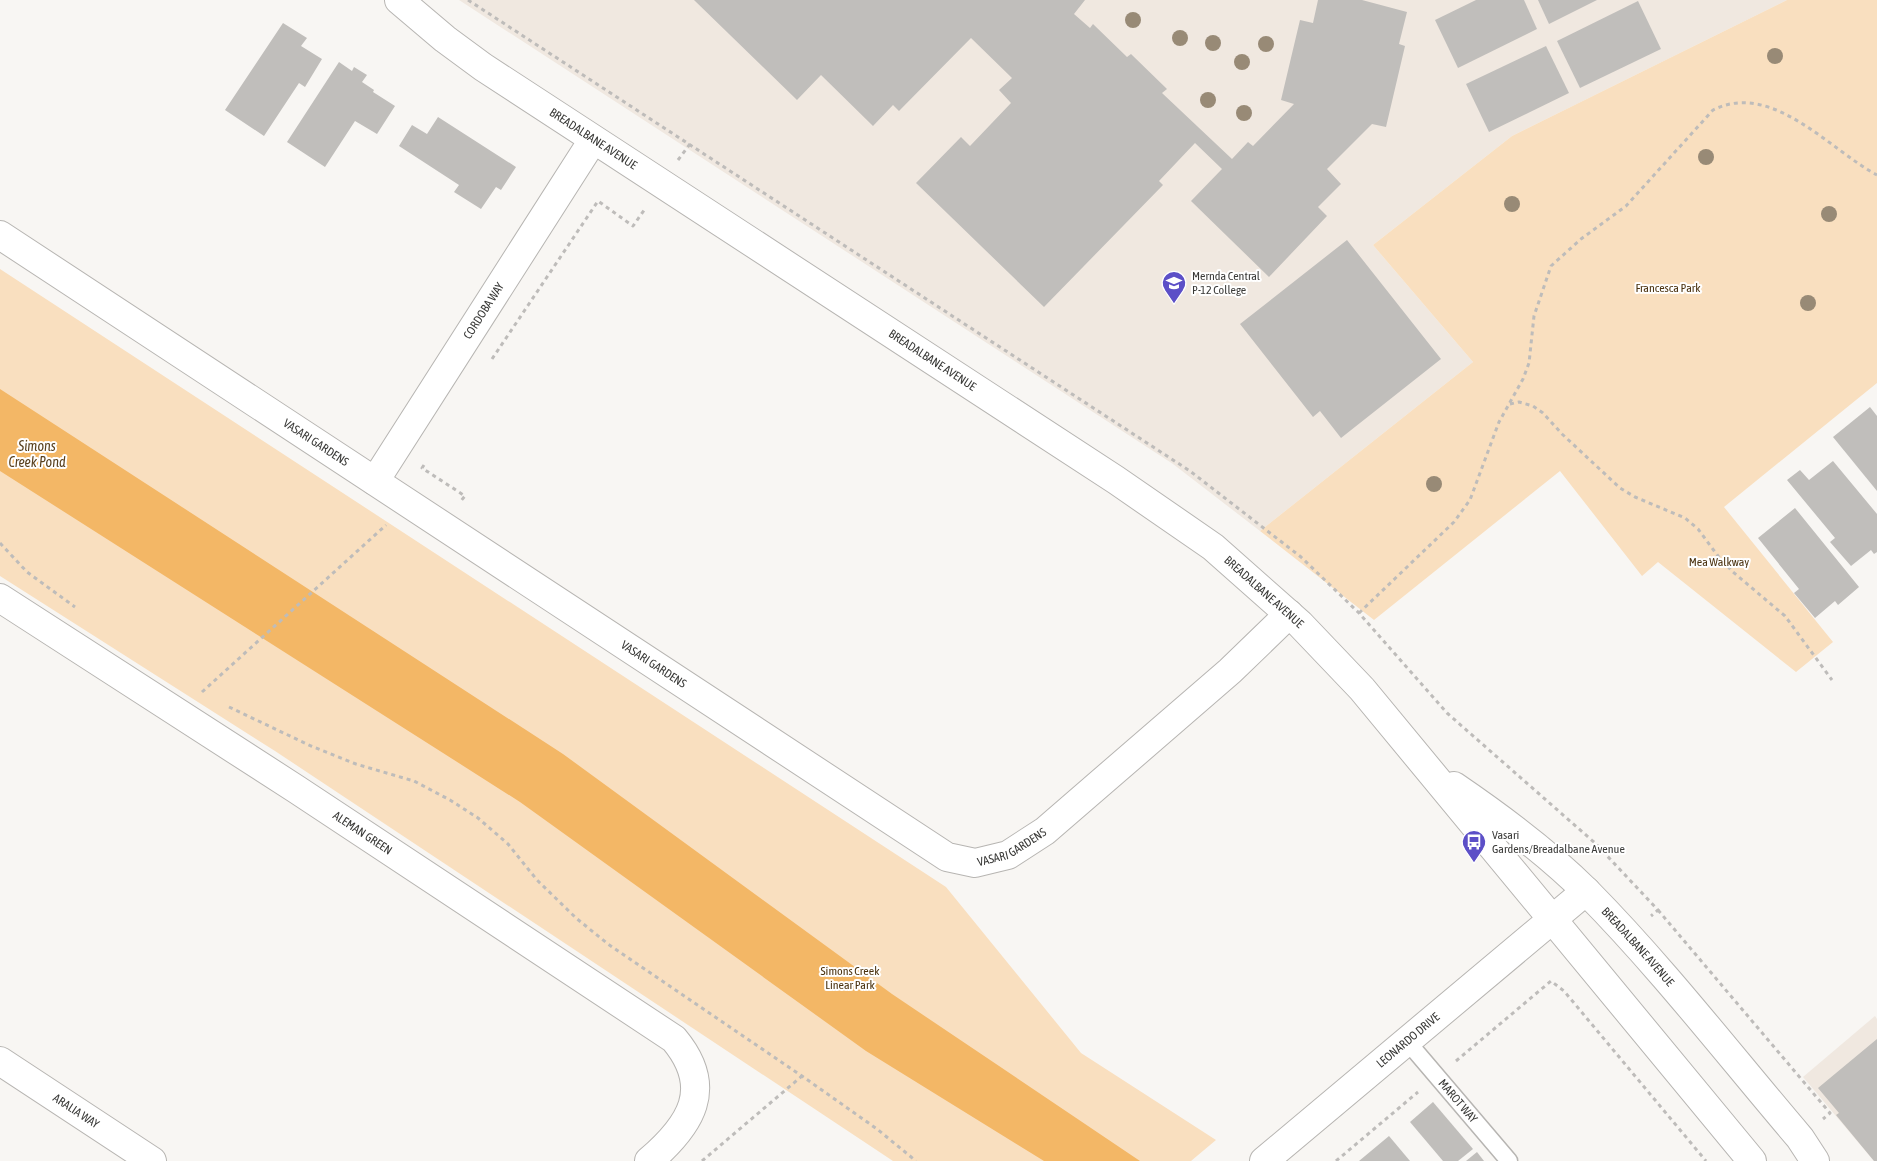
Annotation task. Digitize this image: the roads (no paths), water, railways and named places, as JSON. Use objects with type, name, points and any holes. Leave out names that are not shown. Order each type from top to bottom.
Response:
[{"type":"street","name":"BREADALBANE AVENUE","points":[[399,0],[482,67],[1169,516],[1213,547],[1288,614],[1362,689],[1752,1161]]},
{"type":"street","name":"CORDOBA WAY","points":[[375,481],[593,140]]},
{"type":"street","name":"VASARI GARDENS","points":[[0,235],[947,857],[975,863],[1008,855],[1044,831],[1230,671],[1288,614]]},
{"type":"street","name":"ALEMAN GREEN","points":[[0,598],[660,1027],[674,1038],[686,1053],[693,1072],[696,1092],[691,1112],[682,1128],[649,1161]]},
{"type":"street","name":"BREADALBANE AVENUE","points":[[1426,767],[1509,823],[1586,891],[1654,966],[1800,1138],[1816,1161]]},
{"type":"street","name":"LEONARDO DRIVE","points":[[1264,1161],[1586,891]]},
{"type":"street","name":"ARALIA WAY","points":[[0,1062],[152,1161]]},
{"type":"lane","name":"MAROT WAY","points":[[1406,1040],[1509,1161]]},
{"type":"water","name":"Simons Creek Pond","points":[[0,389],[563,754],[892,994],[1140,1161],[1044,1161],[866,1051],[520,802],[0,471]]},
{"type":"place","name":"Mernda Central P-12 College","points":[[1174,304]]},
{"type":"place","name":"Vasari Gardens/Breadalbane Avenue","points":[[1474,863]]},
{"type":"park label","name":"Francesca Park","points":[[1668,288]]},
{"type":"park label","name":"Mea Walkway","points":[[1719,562]]},
{"type":"park label","name":"Simons Creek Linear Park","points":[[850,978]]}]
